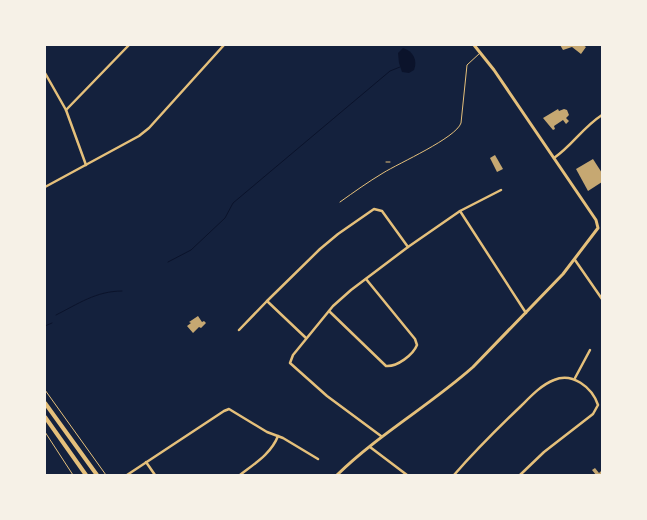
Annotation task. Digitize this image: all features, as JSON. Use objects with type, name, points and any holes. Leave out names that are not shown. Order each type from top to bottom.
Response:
[{"type":"highway","points":[[45,403],[97,475]]},
{"type":"highway","points":[[45,417],[86,475]]},
{"type":"street","points":[[66,110],[124,46],[129,45]]},
{"type":"street","points":[[45,187],[139,136],[149,128],[224,45]]},
{"type":"street","points":[[336,475],[381,436],[457,381],[526,313],[575,260],[600,224],[494,70],[474,45]]},
{"type":"street","points":[[45,73],[66,110],[86,165]]},
{"type":"street","points":[[554,158],[582,130],[602,115]]},
{"type":"street","points":[[381,436],[327,396],[290,363],[293,355],[343,297],[408,246],[460,211],[501,190]]},
{"type":"street","points":[[239,330],[320,249],[374,209],[382,211],[408,246]]},
{"type":"street","points":[[460,211],[526,313]]},
{"type":"street","points":[[575,260],[602,299]]},
{"type":"street","points":[[329,311],[386,366],[394,366],[414,351],[417,345],[415,339],[366,279]]},
{"type":"street","points":[[267,301],[306,338]]},
{"type":"street","points":[[574,378],[590,350]]},
{"type":"street","points":[[454,475],[498,428],[545,385],[565,377],[574,378],[595,397],[598,405],[593,414],[544,452],[520,475]]},
{"type":"street","points":[[127,475],[224,410],[229,409],[318,459]]},
{"type":"street","points":[[240,475],[273,447],[278,436]]},
{"type":"street","points":[[369,446],[407,475]]},
{"type":"street","points":[[146,462],[155,475]]},
{"type":"lane","points":[[340,202],[384,173],[457,131],[461,123],[467,65],[481,53]]},
{"type":"path","points":[[45,390],[106,475]]},
{"type":"path","points":[[45,432],[73,475]]},
{"type":"water","points":[[403,48],[409,51],[415,59],[414,70],[409,73],[402,72],[399,63],[398,53]]},
{"type":"building","points":[[560,45],[583,45],[586,47],[581,54],[572,47],[563,50]]},
{"type":"building","points":[[558,109],[559,111],[567,110],[569,115],[566,118],[569,121],[566,124],[563,120],[554,126],[555,129],[553,130],[543,118]]},
{"type":"building","points":[[495,155],[503,169],[497,172],[490,158]]},
{"type":"building","points":[[593,159],[602,173],[602,182],[588,191],[576,169]]},
{"type":"building","points":[[198,316],[202,322],[206,323],[193,333],[187,326],[191,323],[189,322]]},
{"type":"building","points":[[595,468],[599,473],[602,470],[602,475],[596,475],[592,470]]},
{"type":"waterway","points":[[168,262],[191,250],[225,218],[233,203],[390,71],[400,67]]},
{"type":"waterway","points":[[56,315],[95,296],[122,291]]},
{"type":"waterway","points":[[45,326],[52,323]]}]
